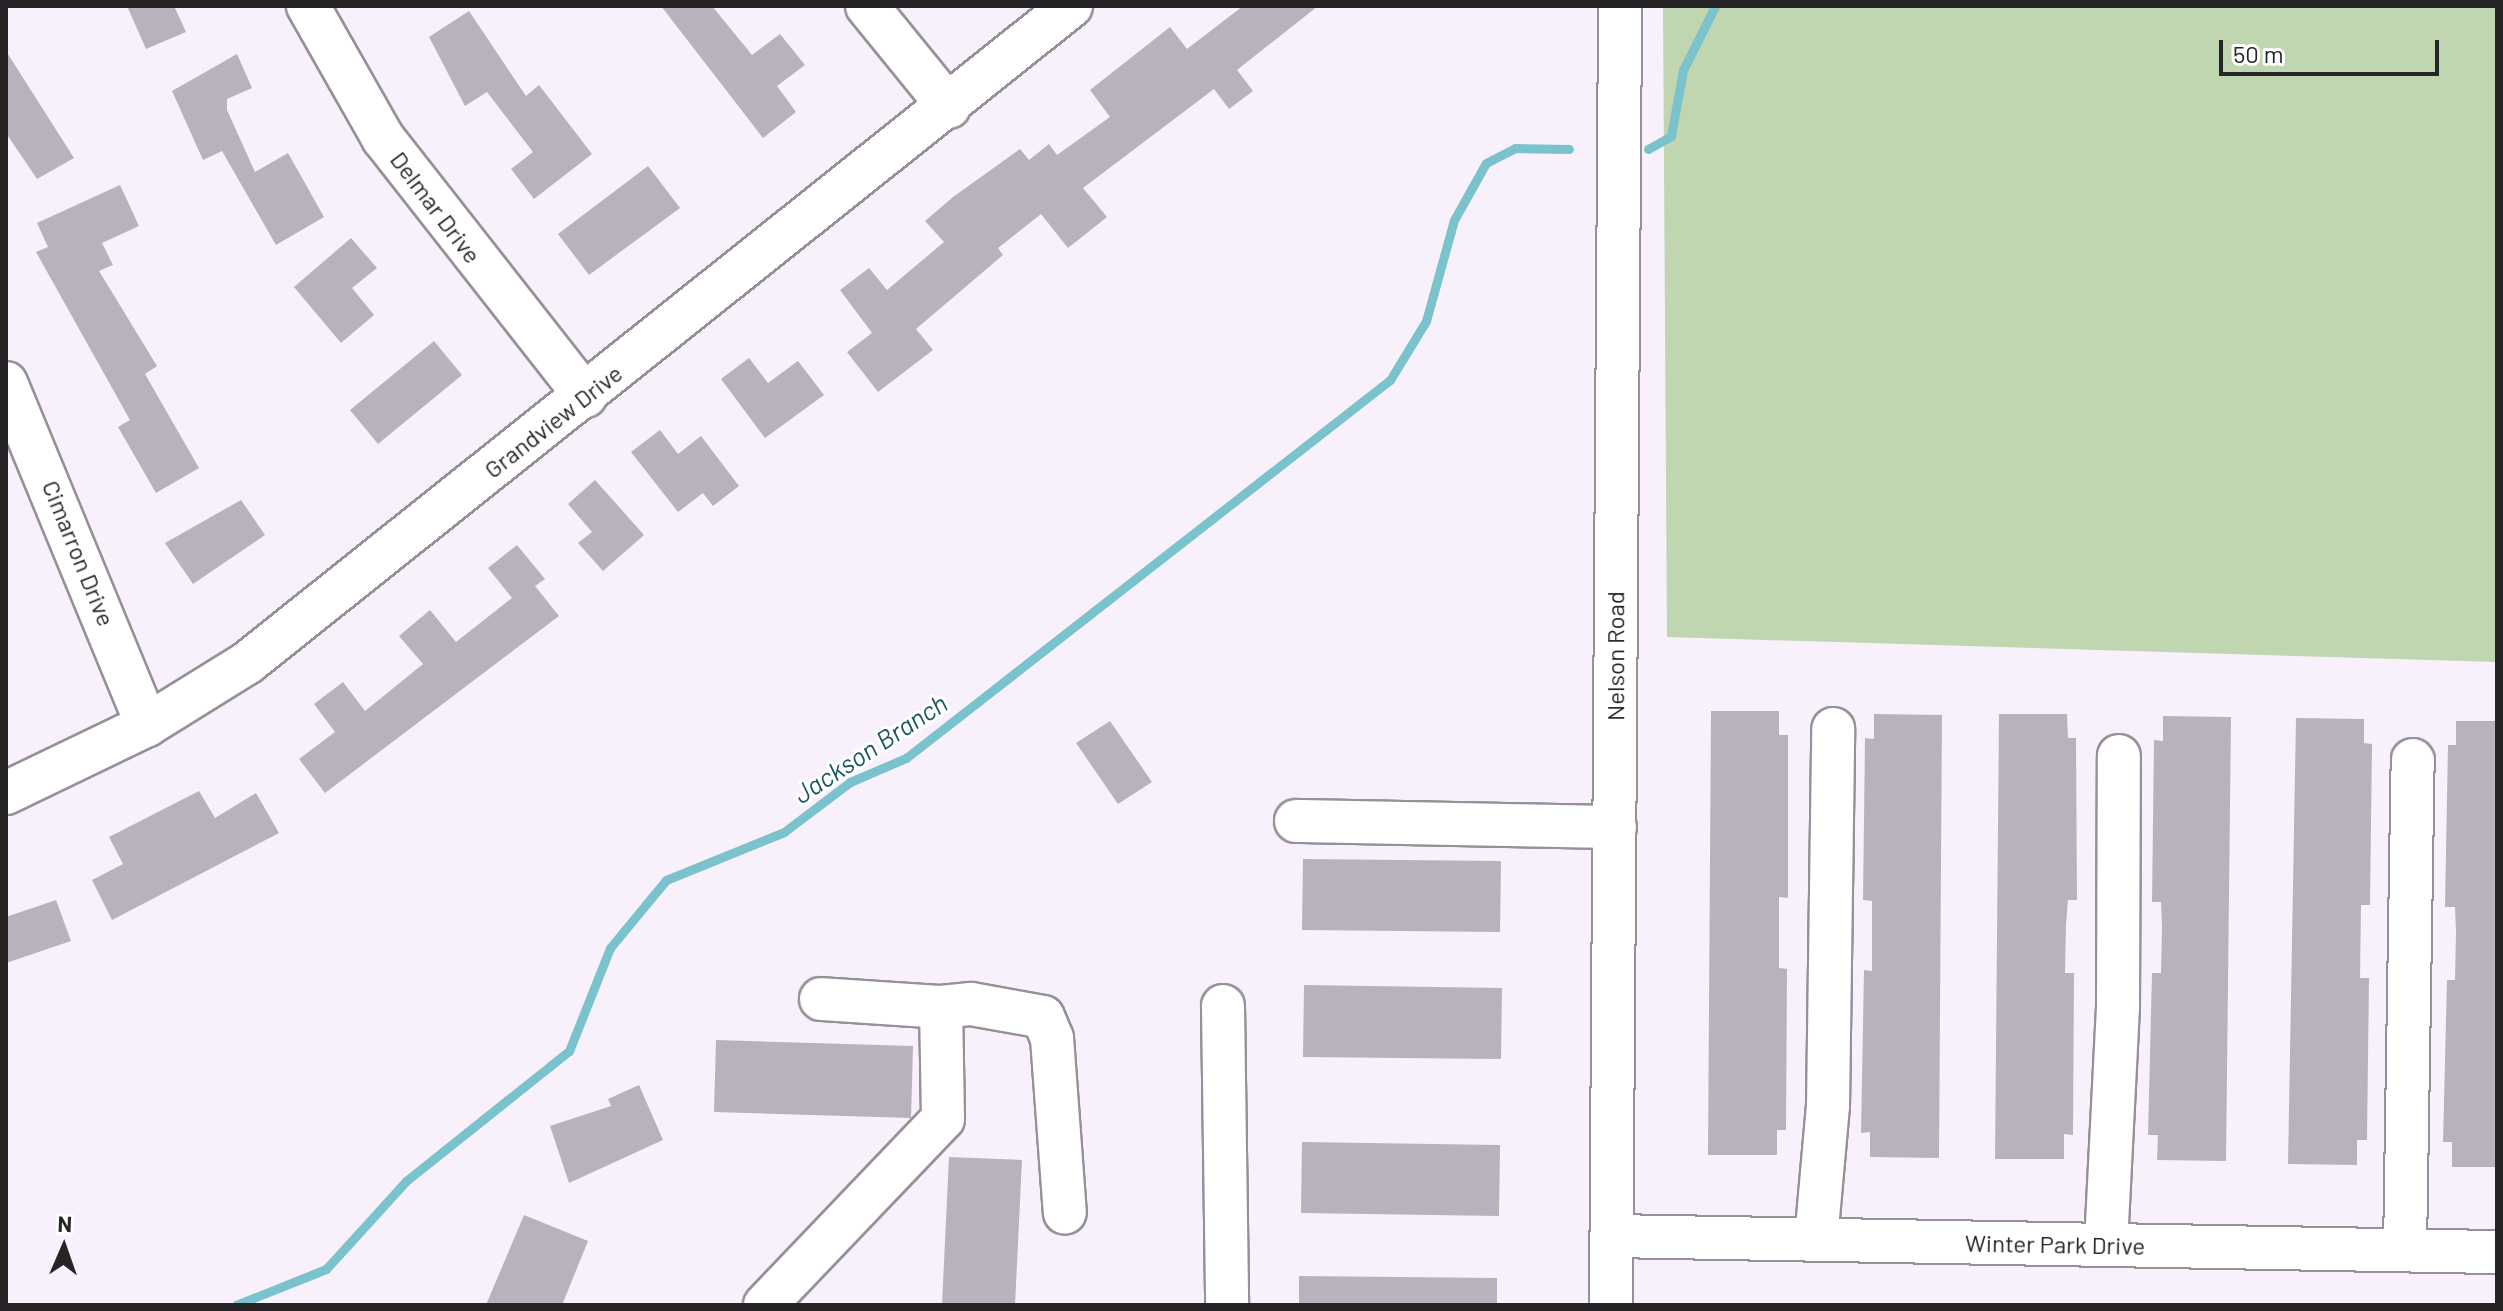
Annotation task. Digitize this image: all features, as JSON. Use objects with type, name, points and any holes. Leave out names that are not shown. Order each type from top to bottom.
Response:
[{"type":"street","name":"Delmar Drive","points":[[308,6],[383,138],[585,396]]},
{"type":"street","points":[[867,6],[949,107]]},
{"type":"street","name":"Grandview Drive","points":[[6,793],[147,725],[247,663],[949,107],[1071,6]]},
{"type":"street","name":"Nelson Road","points":[[1611,1305],[1620,6]]},
{"type":"street","name":"Cimarron Drive","points":[[6,383],[147,725]]},
{"type":"street","points":[[1816,1240],[1828,1106],[1833,729]]},
{"type":"street","points":[[2106,1244],[2119,756]]},
{"type":"street","points":[[2405,1250],[2413,760]]},
{"type":"street","points":[[1296,821],[1615,827]]},
{"type":"street","points":[[821,999],[941,1007],[971,1004],[1043,1017],[1052,1038],[1065,1213]]},
{"type":"street","points":[[1223,1006],[1227,1305]]},
{"type":"street","points":[[765,1305],[943,1119],[941,1007]]},
{"type":"street","name":"Winter Park Drive","points":[[1612,1236],[2497,1252]]},
{"type":"green space","points":[[1663,6],[2497,6],[2497,662],[1667,637]]},
{"type":"building","points":[[127,6],[174,6],[186,32],[146,49]]},
{"type":"building","points":[[661,6],[712,6],[752,55],[780,34],[805,65],[777,86],[796,112],[763,138]]},
{"type":"building","points":[[1243,6],[1318,6],[1237,70],[1253,91],[1229,109],[1214,89],[1083,188],[1107,217],[1068,248],[1041,214],[998,248],[1003,255],[916,329],[933,350],[878,392],[847,352],[872,333],[840,290],[869,268],[887,290],[944,242],[925,221],[953,197],[1020,149],[1029,160],[1049,144],[1057,155],[1110,117],[1090,90],[1170,27],[1187,49]]},
{"type":"building","points":[[469,11],[526,96],[539,85],[592,154],[534,199],[511,169],[533,152],[487,92],[465,106],[429,37]]},
{"type":"building","points":[[6,51],[74,158],[37,179],[6,133]]},
{"type":"building","points":[[237,54],[252,88],[227,99],[227,110],[255,172],[288,153],[324,217],[276,245],[222,151],[203,160],[172,91]]},
{"type":"building","points":[[648,166],[680,208],[589,275],[558,234]]},
{"type":"building","points":[[120,185],[139,226],[102,243],[113,265],[99,271],[157,366],[145,374],[199,468],[156,493],[118,427],[130,420],[36,252],[48,247],[37,223]]},
{"type":"building","points":[[351,238],[377,268],[352,288],[374,315],[341,343],[294,287]]},
{"type":"building","points":[[434,341],[462,375],[378,444],[350,410]]},
{"type":"building","points":[[749,358],[768,383],[798,361],[824,395],[765,438],[721,379]]},
{"type":"building","points":[[660,430],[678,454],[701,436],[739,486],[713,506],[703,493],[678,512],[631,452]]},
{"type":"building","points":[[595,480],[644,535],[603,571],[578,543],[592,532],[568,504]]},
{"type":"building","points":[[241,500],[265,535],[193,584],[165,543]]},
{"type":"building","points":[[517,545],[545,579],[535,586],[559,616],[325,793],[299,759],[335,732],[314,704],[343,682],[365,711],[423,664],[399,636],[430,610],[456,642],[512,598],[488,568]]},
{"type":"building","points":[[1711,711],[1779,711],[1779,735],[1788,735],[1788,898],[1779,897],[1779,968],[1787,969],[1786,1130],[1777,1130],[1777,1155],[1708,1155]]},
{"type":"building","points":[[1874,714],[1942,715],[1939,1158],[1870,1157],[1870,1132],[1861,1133],[1864,970],[1872,971],[1872,901],[1863,900],[1865,738],[1874,739]]},
{"type":"building","points":[[1999,714],[2067,714],[2068,738],[2076,738],[2077,900],[2068,900],[2065,973],[2074,973],[2073,1135],[2064,1134],[2064,1159],[1995,1159]]},
{"type":"building","points":[[2163,716],[2231,717],[2226,1161],[2157,1160],[2158,1135],[2148,1135],[2152,973],[2161,973],[2162,927],[2161,902],[2152,902],[2154,740],[2163,741]]},
{"type":"building","points":[[2296,718],[2364,719],[2364,743],[2372,744],[2370,905],[2361,905],[2360,978],[2369,978],[2367,1140],[2357,1140],[2357,1165],[2288,1164]]},
{"type":"building","points":[[1110,721],[1152,782],[1118,804],[1076,743]]},
{"type":"building","points":[[2456,721],[2497,721],[2497,1167],[2452,1167],[2452,1142],[2443,1142],[2447,980],[2455,980],[2456,932],[2455,907],[2445,907],[2448,745],[2456,745]]},
{"type":"building","points":[[199,791],[215,818],[256,793],[279,833],[112,920],[92,880],[123,864],[109,837]]},
{"type":"building","points":[[1303,859],[1501,861],[1500,932],[1302,930]]},
{"type":"building","points":[[56,900],[71,941],[6,963],[6,917]]},
{"type":"building","points":[[1304,985],[1502,988],[1501,1059],[1303,1057]]},
{"type":"building","points":[[716,1040],[913,1046],[911,1118],[714,1112]]},
{"type":"building","points":[[639,1085],[663,1140],[569,1183],[550,1126],[611,1106],[608,1099]]},
{"type":"building","points":[[1302,1142],[1500,1145],[1499,1216],[1301,1213]]},
{"type":"building","points":[[949,1157],[1022,1160],[1015,1305],[942,1305]]},
{"type":"building","points":[[524,1215],[588,1241],[562,1305],[486,1305]]},
{"type":"building","points":[[1299,1276],[1497,1278],[1497,1305],[1299,1305]]},
{"type":"waterway","name":"Jackson Branch","points":[[1648,149],[1671,136],[1683,70],[1715,6]]},
{"type":"waterway","name":"Jackson Branch","points":[[236,1305],[326,1269],[406,1181],[569,1051],[610,948],[666,880],[784,832],[850,782],[906,758],[1390,380],[1426,321],[1454,220],[1486,163],[1515,148],[1569,149]]}]
